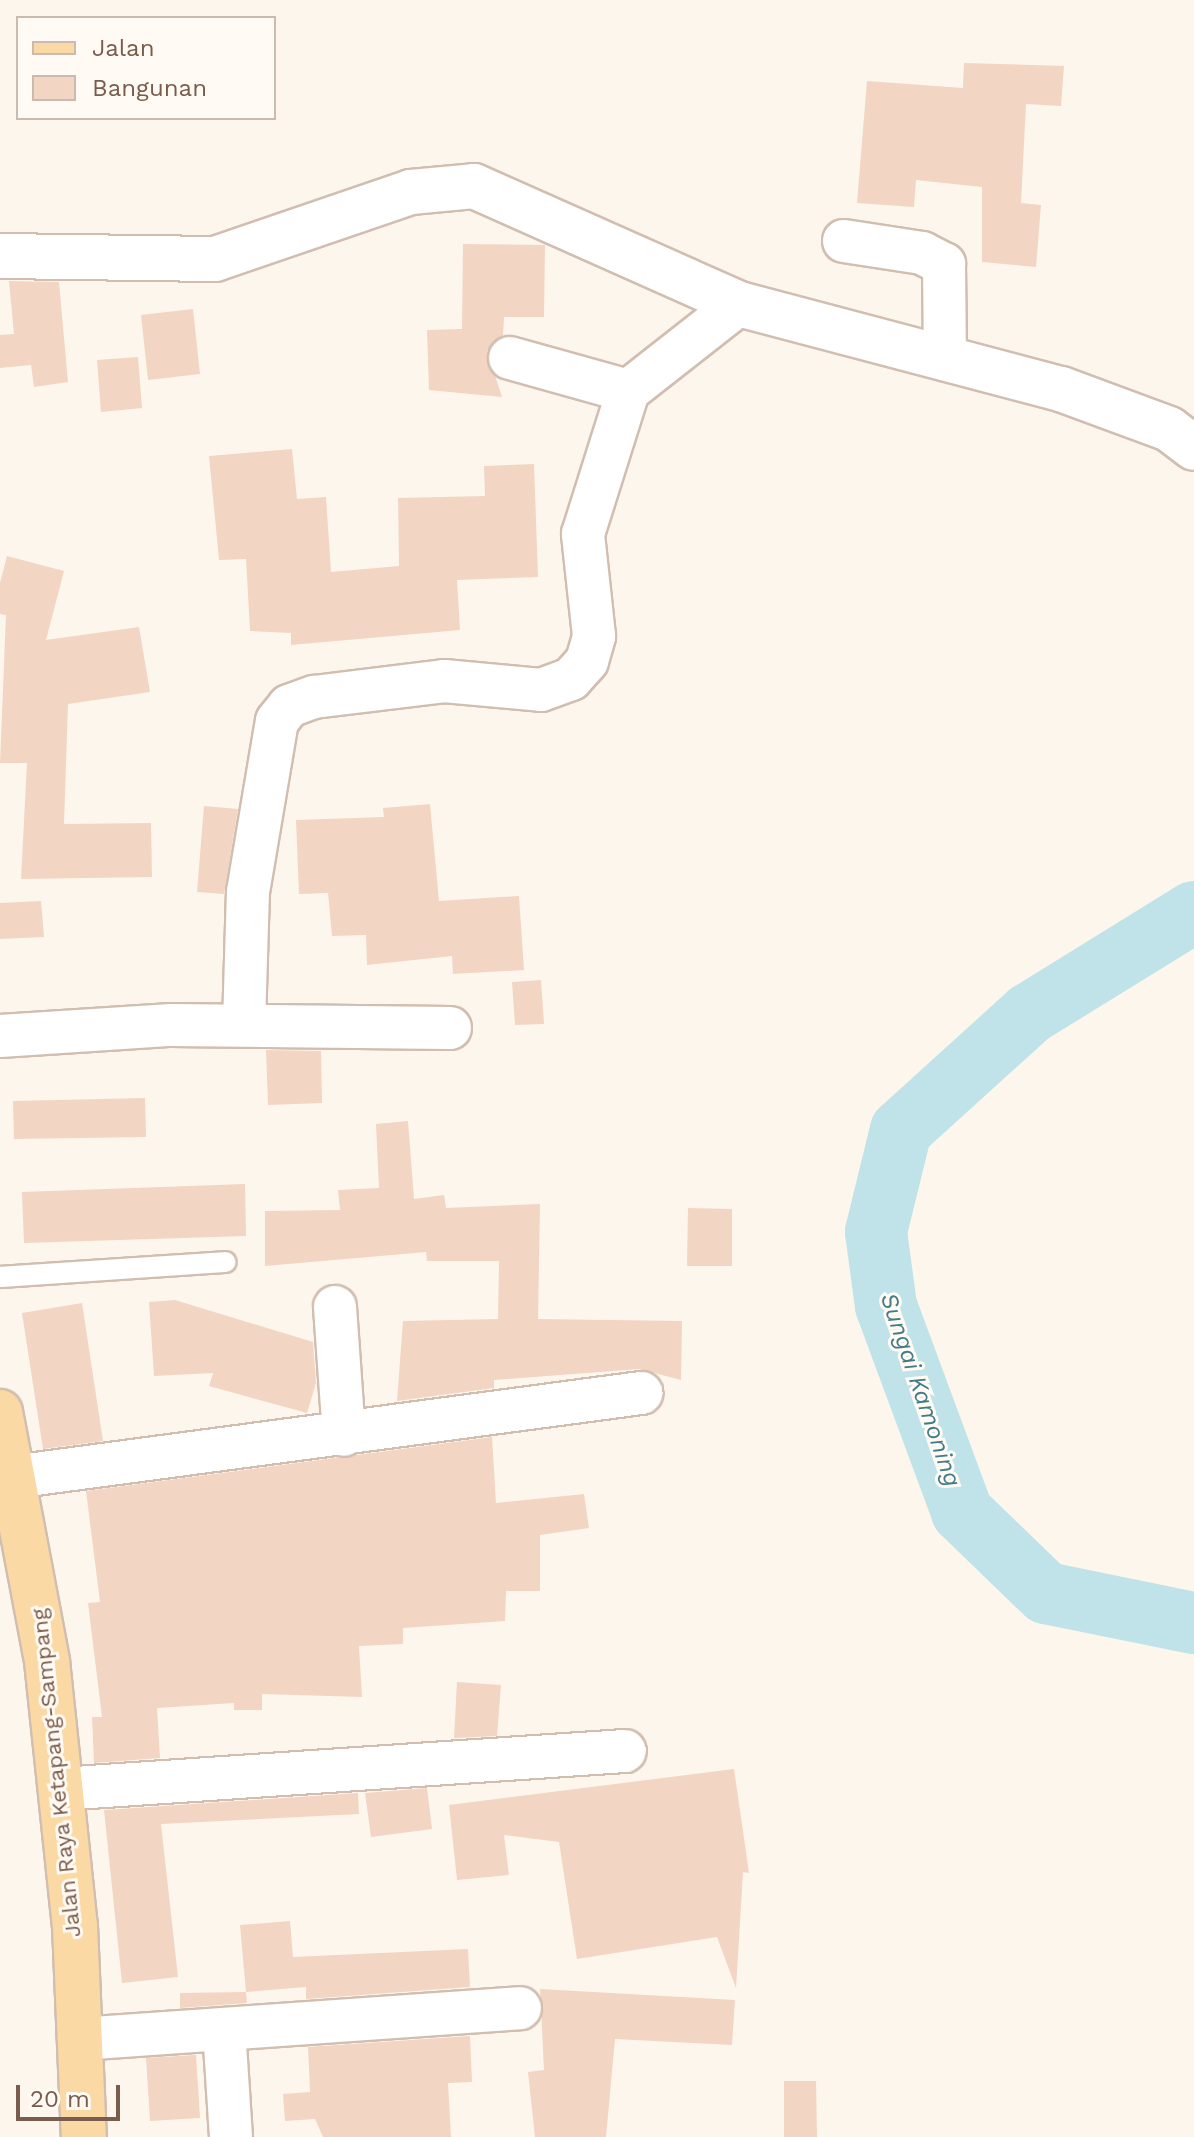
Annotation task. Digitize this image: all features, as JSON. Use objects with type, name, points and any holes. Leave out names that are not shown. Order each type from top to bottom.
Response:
[{"type":"main road","name":"Jalan Raya Ketapang-Sampang","points":[[0,1412],[47,1661],[60,1789],[84,2137]]},
{"type":"street","points":[[0,256],[215,259],[411,192],[474,186],[739,304],[945,353],[1169,429],[1194,448]]},
{"type":"street","points":[[844,241],[922,253],[944,264],[945,353]]},
{"type":"street","points":[[244,1025],[248,892],[277,721],[289,706],[314,697],[444,681],[541,690],[571,679],[587,661],[594,636],[583,534],[628,391],[739,304]]},
{"type":"street","points":[[510,358],[628,391]]},
{"type":"street","points":[[0,1036],[244,1025],[450,1028]]},
{"type":"street","points":[[335,1307],[344,1435]]},
{"type":"street","points":[[13,1477],[641,1393]]},
{"type":"street","points":[[60,1789],[625,1751]]},
{"type":"street","points":[[79,2039],[520,2008]]},
{"type":"street","points":[[224,2029],[231,2137]]},
{"type":"lane","points":[[0,1277],[226,1262]]},
{"type":"building","points":[[964,63],[1064,66],[1061,106],[1026,104],[1021,203],[1041,205],[1036,267],[982,262],[982,187],[916,180],[914,207],[857,203],[867,81],[963,88]]},
{"type":"building","points":[[463,244],[545,245],[544,317],[504,317],[503,335],[487,351],[502,397],[429,390],[427,330],[462,329]]},
{"type":"building","points":[[9,281],[59,282],[68,382],[34,387],[31,365],[0,368],[0,335],[14,334]]},
{"type":"building","points":[[193,309],[200,374],[148,380],[141,315]]},
{"type":"building","points":[[138,357],[142,408],[101,412],[97,360]]},
{"type":"building","points":[[292,449],[297,499],[326,497],[331,572],[399,566],[398,498],[485,496],[484,466],[534,464],[538,577],[457,580],[460,630],[291,645],[291,633],[250,631],[246,559],[219,560],[209,456]]},
{"type":"building","points":[[7,556],[64,571],[46,640],[139,627],[150,692],[68,704],[64,824],[151,823],[152,877],[21,879],[27,763],[0,763],[6,615],[0,614],[0,583]]},
{"type":"building","points":[[430,804],[439,901],[519,896],[524,970],[453,974],[452,956],[367,965],[366,935],[332,936],[328,893],[299,894],[296,820],[384,817],[383,808]]},
{"type":"building","points":[[204,806],[238,809],[224,894],[197,892]]},
{"type":"building","points":[[41,901],[44,937],[0,939],[0,903]]},
{"type":"building","points":[[541,980],[544,1024],[515,1025],[512,982]]},
{"type":"building","points":[[266,1050],[321,1051],[322,1103],[268,1105]]},
{"type":"building","points":[[145,1098],[146,1137],[14,1139],[13,1101]]},
{"type":"building","points":[[408,1121],[414,1199],[444,1195],[446,1208],[540,1204],[538,1319],[682,1321],[681,1380],[639,1369],[494,1380],[494,1388],[397,1401],[403,1321],[498,1319],[499,1261],[427,1261],[426,1252],[265,1266],[265,1211],[340,1210],[338,1190],[379,1188],[376,1124]]},
{"type":"building","points":[[245,1184],[246,1236],[24,1243],[22,1192]]},
{"type":"building","points":[[688,1208],[732,1209],[732,1266],[687,1266]]},
{"type":"building","points":[[175,1300],[313,1342],[316,1383],[307,1413],[209,1386],[213,1373],[154,1376],[149,1302]]},
{"type":"building","points":[[82,1303],[103,1441],[43,1449],[22,1313]]},
{"type":"building","points":[[492,1437],[496,1503],[584,1494],[589,1528],[540,1535],[540,1591],[506,1591],[505,1621],[403,1628],[403,1644],[359,1646],[362,1697],[262,1694],[262,1710],[234,1710],[234,1703],[157,1708],[160,1758],[94,1763],[92,1717],[102,1717],[88,1603],[100,1602],[86,1491]]},
{"type":"building","points":[[457,1682],[501,1685],[497,1736],[454,1738]]},
{"type":"building","points":[[734,1769],[749,1873],[743,1872],[736,1988],[717,1937],[577,1959],[559,1842],[504,1835],[509,1875],[457,1880],[449,1805]]},
{"type":"building","points":[[427,1788],[432,1829],[371,1837],[365,1793]]},
{"type":"building","points":[[358,1793],[359,1814],[161,1824],[178,1977],[122,1983],[104,1810]]},
{"type":"building","points":[[290,1921],[293,1957],[468,1949],[470,1987],[306,1999],[306,1987],[246,1992],[240,1925]]},
{"type":"building","points":[[540,1989],[735,2000],[732,2045],[615,2039],[606,2137],[535,2137],[528,2072],[544,2070]]},
{"type":"building","points":[[246,1992],[247,2003],[180,2008],[180,1993]]},
{"type":"building","points":[[470,2036],[472,2082],[448,2083],[451,2137],[323,2137],[315,2119],[285,2121],[283,2094],[310,2092],[308,2047]]},
{"type":"building","points":[[196,2055],[200,2118],[150,2121],[146,2058]]},
{"type":"building","points":[[784,2081],[816,2081],[817,2137],[784,2137]]},
{"type":"waterway","name":"Sungai Kamoning","points":[[1194,912],[1029,1014],[901,1130],[876,1232],[886,1306],[962,1512],[1046,1593],[1194,1623]]}]
